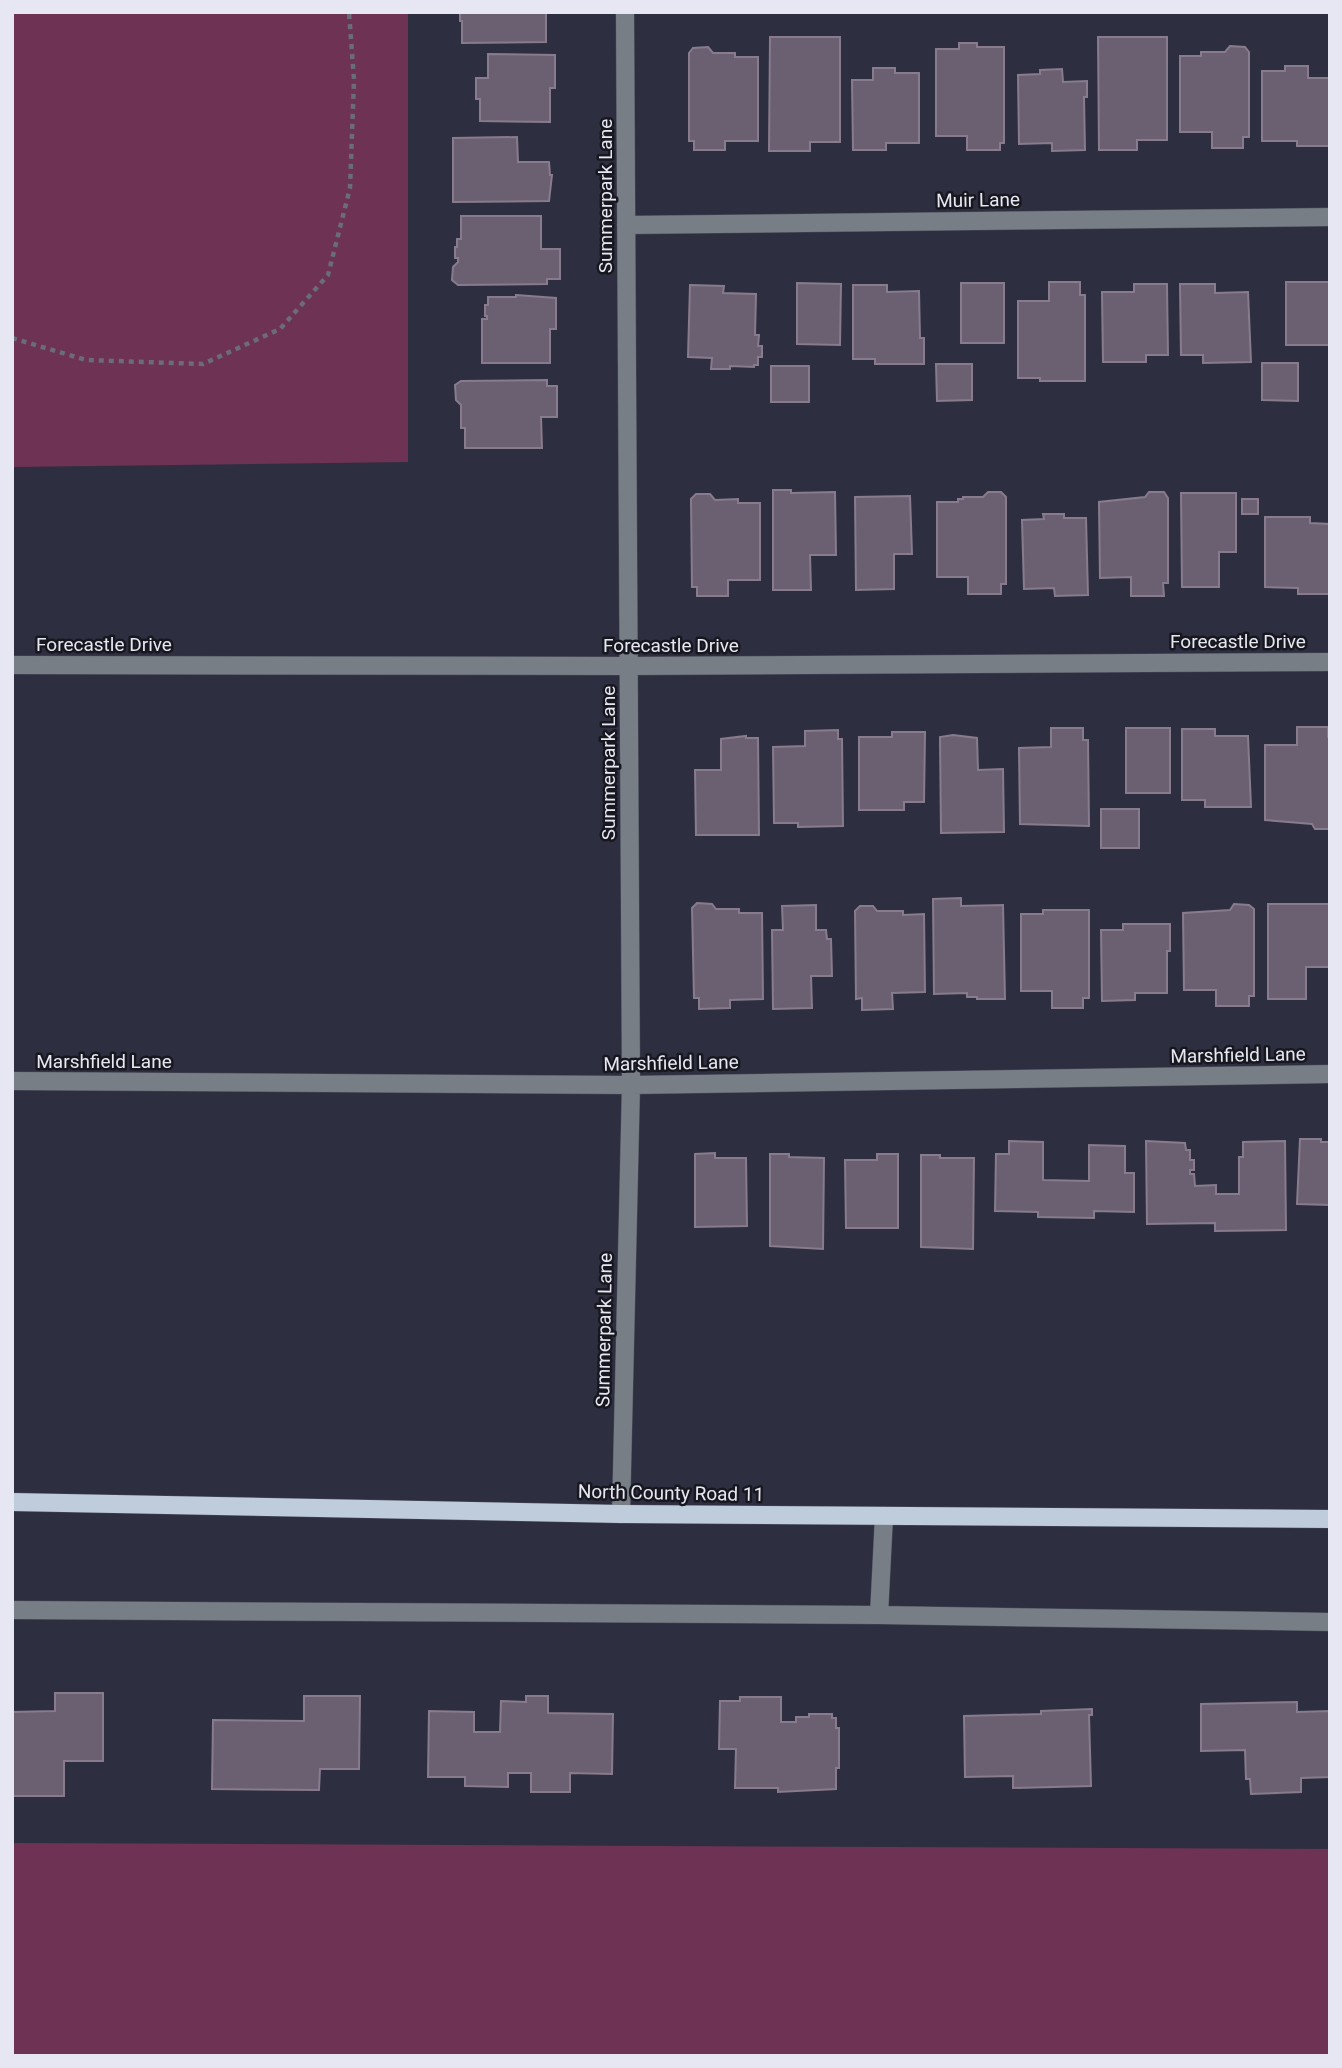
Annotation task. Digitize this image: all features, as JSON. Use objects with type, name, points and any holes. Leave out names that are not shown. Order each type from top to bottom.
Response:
[{"type":"main road","name":"North County Road 11","points":[[12,1502],[621,1514],[1330,1519]]},
{"type":"street","name":"Summerpark Lane","points":[[621,1514],[631,1085],[625,12]]},
{"type":"street","name":"Muir Lane","points":[[626,225],[1330,217]]},
{"type":"street","name":"Forecastle Drive","points":[[12,665],[629,666],[1330,662]]},
{"type":"street","name":"Marshfield Lane","points":[[12,1081],[631,1085],[1330,1074]]},
{"type":"street","points":[[879,1615],[884,1516]]},
{"type":"street","points":[[12,1610],[879,1615],[1330,1622]]},
{"type":"path","points":[[12,338],[86,360],[202,364],[280,328],[328,275],[350,188],[354,80],[349,12]]},
{"type":"shaded area","points":[[12,12],[408,12],[408,462],[12,467]]},
{"type":"shaded area","points":[[12,1843],[1330,1849],[1330,2056],[12,2056]]},
{"type":"building","points":[[460,12],[546,12],[546,42],[462,43]]},
{"type":"building","points":[[770,37],[840,37],[840,142],[810,142],[810,151],[769,151]]},
{"type":"building","points":[[1098,37],[1167,37],[1167,140],[1137,140],[1137,150],[1099,150]]},
{"type":"building","points":[[959,43],[977,43],[977,47],[1004,47],[1004,143],[1000,143],[1000,150],[967,150],[967,136],[936,136],[936,49],[959,49]]},
{"type":"building","points":[[1230,46],[1245,47],[1249,52],[1249,137],[1243,137],[1243,148],[1212,148],[1212,132],[1180,132],[1180,56],[1201,56],[1201,52],[1225,52]]},
{"type":"building","points":[[708,47],[713,53],[758,57],[758,141],[725,141],[725,150],[694,150],[694,141],[689,141],[689,53],[693,48]]},
{"type":"building","points":[[488,54],[555,55],[555,88],[550,88],[550,122],[480,121],[476,78],[488,78]]},
{"type":"building","points":[[1285,66],[1308,66],[1308,78],[1329,78],[1330,146],[1297,146],[1297,141],[1262,141],[1262,71],[1285,71]]},
{"type":"building","points":[[873,68],[895,68],[895,73],[919,73],[919,143],[886,143],[886,150],[853,150],[852,80],[873,80]]},
{"type":"building","points":[[1062,69],[1063,82],[1087,81],[1087,97],[1084,97],[1085,150],[1052,151],[1052,143],[1019,144],[1018,75]]},
{"type":"building","points":[[517,137],[518,162],[549,162],[552,175],[549,201],[453,202],[453,138]]},
{"type":"building","points":[[461,216],[541,216],[541,249],[560,249],[560,279],[547,279],[547,284],[458,285],[452,280],[453,267],[458,262],[458,258],[455,258],[455,247],[457,239],[461,239]]},
{"type":"building","points":[[1049,282],[1080,282],[1080,295],[1085,295],[1085,381],[1018,378],[1018,301],[1049,301]]},
{"type":"building","points":[[1286,282],[1330,282],[1330,345],[1286,345]]},
{"type":"building","points":[[797,283],[841,284],[840,345],[797,344]]},
{"type":"building","points":[[961,283],[1004,283],[1004,343],[961,343]]},
{"type":"building","points":[[1134,284],[1167,284],[1168,355],[1146,355],[1146,362],[1103,362],[1102,292],[1134,292]]},
{"type":"building","points":[[1180,284],[1215,284],[1215,293],[1248,292],[1251,362],[1203,363],[1203,355],[1181,355]]},
{"type":"building","points":[[690,285],[724,286],[723,293],[756,294],[755,335],[759,335],[758,346],[762,346],[762,357],[758,357],[758,365],[711,369],[712,358],[688,357]]},
{"type":"building","points":[[853,285],[887,285],[887,292],[919,291],[920,338],[924,338],[924,364],[875,364],[875,359],[853,359]]},
{"type":"building","points":[[516,295],[556,298],[556,329],[550,329],[550,363],[482,363],[482,319],[487,319],[485,305],[488,305],[488,297]]},
{"type":"building","points":[[1262,363],[1298,363],[1298,401],[1262,400]]},
{"type":"building","points":[[936,364],[972,364],[972,400],[937,401]]},
{"type":"building","points":[[771,366],[809,366],[809,402],[771,402]]},
{"type":"building","points":[[547,380],[547,386],[557,386],[557,417],[541,417],[542,448],[465,448],[465,428],[461,428],[461,405],[456,400],[455,385],[461,381]]},
{"type":"building","points":[[773,490],[791,490],[791,493],[835,492],[836,555],[810,555],[811,590],[773,590]]},
{"type":"building","points":[[988,492],[1001,492],[1006,497],[1006,584],[1001,584],[1001,594],[968,594],[968,577],[937,577],[937,502],[958,502],[958,499],[963,497],[983,497]]},
{"type":"building","points":[[1149,492],[1164,492],[1168,498],[1168,583],[1163,583],[1164,596],[1131,596],[1131,577],[1100,578],[1099,502],[1145,497]]},
{"type":"building","points":[[1181,493],[1236,493],[1236,552],[1219,552],[1219,587],[1182,587]]},
{"type":"building","points":[[696,494],[710,494],[715,500],[738,499],[738,503],[760,503],[760,580],[728,580],[728,596],[697,596],[697,587],[692,587],[691,499]]},
{"type":"building","points":[[910,496],[912,554],[894,554],[894,589],[856,590],[855,497]]},
{"type":"building","points":[[1242,499],[1258,499],[1258,514],[1242,514]]},
{"type":"building","points":[[1043,514],[1086,518],[1088,595],[1055,596],[1054,588],[1024,589],[1022,520],[1044,519]]},
{"type":"building","points":[[1265,517],[1310,517],[1310,523],[1330,524],[1330,594],[1298,594],[1298,588],[1265,587]]},
{"type":"building","points":[[1297,727],[1328,727],[1329,829],[1315,829],[1312,824],[1265,820],[1265,745],[1297,745]]},
{"type":"building","points":[[1051,728],[1083,728],[1083,740],[1088,740],[1089,826],[1020,824],[1019,748],[1051,747]]},
{"type":"building","points":[[1126,728],[1170,728],[1170,793],[1126,793]]},
{"type":"building","points":[[1182,729],[1215,729],[1215,736],[1248,736],[1251,807],[1205,807],[1205,800],[1182,800]]},
{"type":"building","points":[[838,730],[838,739],[842,739],[843,826],[798,827],[798,823],[774,823],[773,747],[805,746],[805,731]]},
{"type":"building","points":[[892,732],[925,732],[924,802],[904,802],[904,810],[859,810],[859,737],[892,737]]},
{"type":"building","points":[[953,735],[977,738],[978,770],[1003,769],[1004,832],[941,833],[940,737]]},
{"type":"building","points":[[746,736],[758,738],[759,835],[696,835],[695,770],[721,770],[721,739]]},
{"type":"building","points":[[1101,809],[1139,809],[1139,848],[1101,848]]},
{"type":"building","points":[[961,898],[961,906],[1003,905],[1005,999],[977,999],[967,997],[967,993],[934,994],[933,899]]},
{"type":"building","points":[[697,903],[712,904],[716,909],[739,909],[739,913],[762,913],[763,999],[730,1000],[730,1008],[699,1009],[699,998],[694,998],[692,908]]},
{"type":"building","points":[[1234,904],[1249,905],[1254,909],[1254,996],[1249,996],[1249,1006],[1216,1006],[1216,990],[1184,990],[1183,913],[1230,910]]},
{"type":"building","points":[[1268,904],[1330,904],[1330,967],[1306,967],[1306,999],[1268,999]]},
{"type":"building","points":[[816,905],[816,930],[826,930],[827,939],[831,939],[832,976],[811,976],[812,1008],[773,1009],[772,930],[783,930],[782,906]]},
{"type":"building","points":[[860,906],[873,906],[877,911],[903,911],[903,915],[924,914],[925,992],[892,993],[893,1009],[862,1010],[862,998],[856,999],[855,911]]},
{"type":"building","points":[[1043,910],[1089,910],[1089,998],[1083,998],[1083,1008],[1052,1008],[1052,991],[1021,991],[1021,914],[1043,914]]},
{"type":"building","points":[[1123,924],[1170,924],[1167,993],[1135,993],[1135,1000],[1102,1001],[1101,930],[1123,930]]},
{"type":"building","points":[[1300,1139],[1330,1142],[1330,1205],[1297,1204]]},
{"type":"building","points":[[1009,1141],[1043,1142],[1043,1180],[1089,1181],[1089,1145],[1125,1146],[1125,1173],[1134,1173],[1134,1212],[1094,1211],[1094,1218],[1038,1217],[1038,1212],[995,1211],[996,1154],[1009,1154]]},
{"type":"building","points":[[1146,1141],[1185,1143],[1186,1150],[1190,1150],[1190,1160],[1194,1160],[1194,1170],[1190,1170],[1190,1174],[1194,1174],[1195,1186],[1216,1185],[1216,1194],[1239,1194],[1239,1157],[1243,1157],[1243,1142],[1285,1141],[1286,1230],[1215,1231],[1215,1223],[1147,1224]]},
{"type":"building","points":[[715,1153],[715,1158],[746,1158],[747,1226],[695,1227],[695,1154]]},
{"type":"building","points":[[770,1154],[824,1158],[823,1249],[770,1246]]},
{"type":"building","points":[[877,1154],[898,1154],[898,1228],[846,1228],[845,1160],[877,1160]]},
{"type":"building","points":[[921,1155],[974,1158],[973,1249],[921,1247]]},
{"type":"building","points":[[55,1693],[103,1693],[103,1761],[64,1761],[64,1796],[12,1796],[12,1712],[55,1711]]},
{"type":"building","points":[[304,1696],[360,1696],[359,1769],[320,1769],[319,1790],[212,1789],[213,1720],[304,1721]]},
{"type":"building","points":[[526,1696],[548,1696],[548,1713],[613,1714],[612,1774],[570,1773],[570,1792],[531,1792],[531,1773],[508,1773],[508,1787],[465,1786],[465,1777],[428,1777],[429,1711],[474,1712],[474,1732],[500,1732],[501,1701],[526,1702]]},
{"type":"building","points":[[740,1697],[781,1697],[781,1722],[796,1722],[796,1717],[809,1717],[809,1714],[832,1714],[832,1718],[836,1718],[836,1728],[839,1728],[836,1789],[778,1792],[778,1788],[735,1788],[736,1749],[719,1749],[720,1701],[740,1701]]},
{"type":"building","points":[[1297,1702],[1297,1712],[1330,1711],[1330,1777],[1301,1778],[1301,1792],[1251,1794],[1250,1779],[1246,1779],[1245,1750],[1201,1751],[1201,1704]]},
{"type":"building","points":[[1092,1709],[1092,1715],[1089,1715],[1091,1786],[1013,1788],[1013,1776],[965,1777],[964,1716],[1041,1714],[1041,1711]]}]
